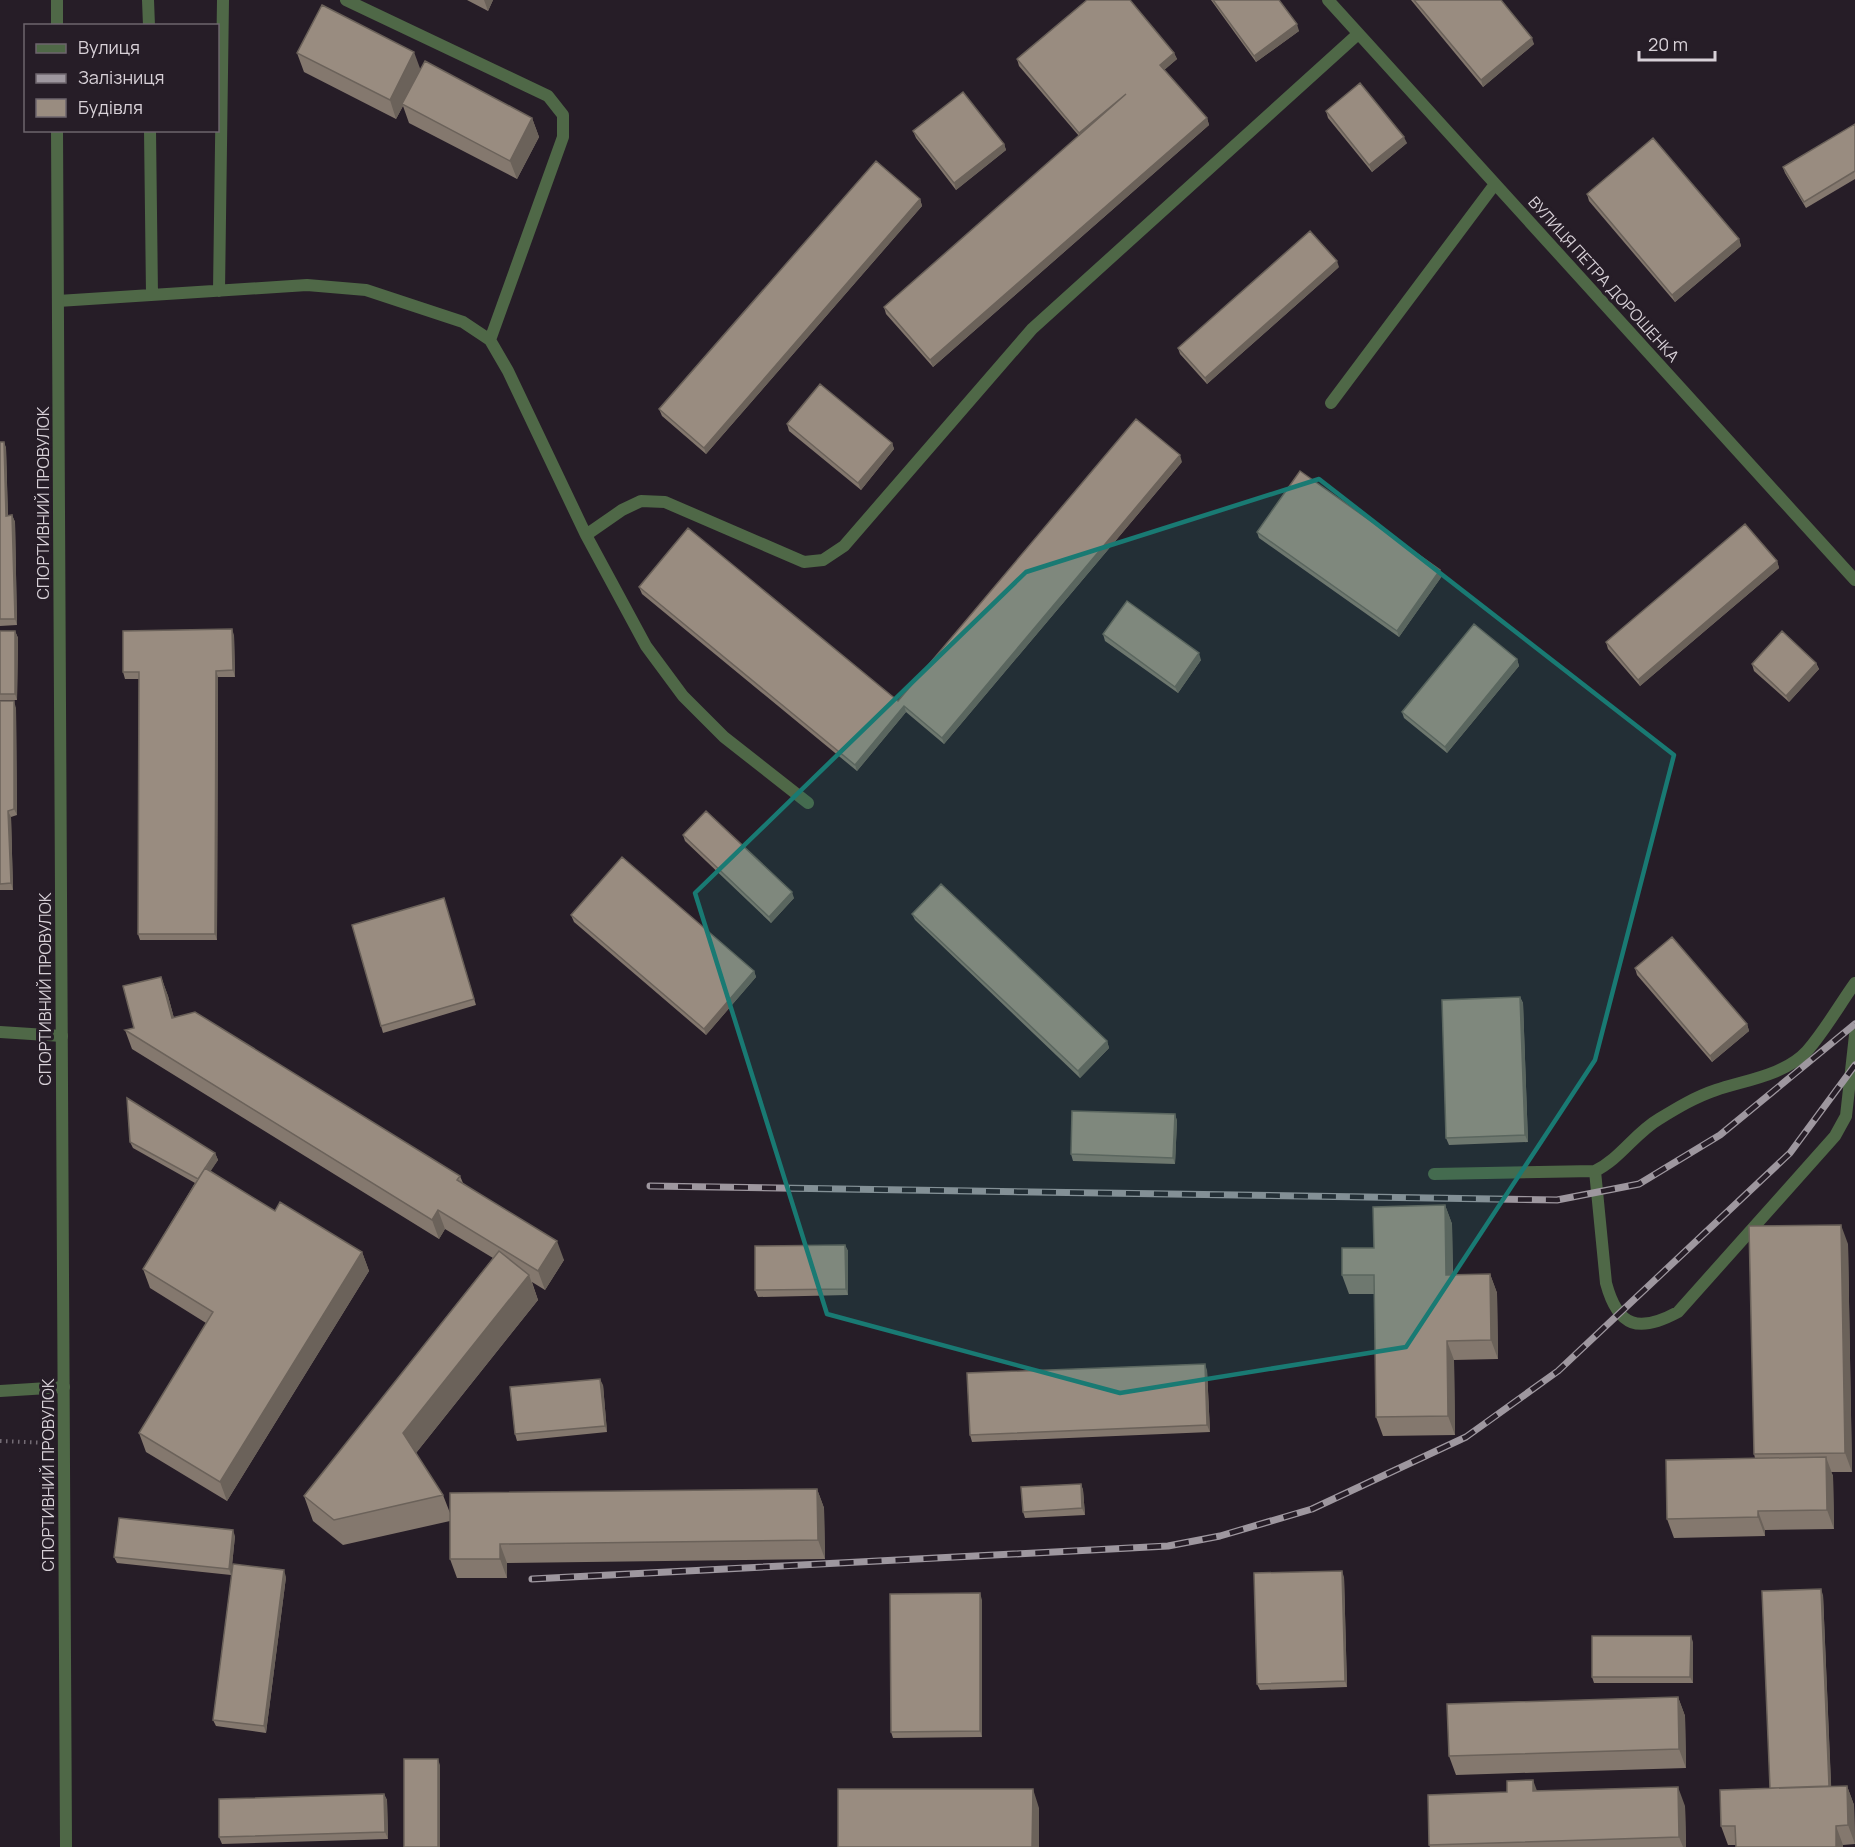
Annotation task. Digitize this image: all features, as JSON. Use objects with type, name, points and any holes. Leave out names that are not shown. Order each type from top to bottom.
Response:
[{"type":"street","points":[[57,0],[57,24]]},
{"type":"street","points":[[148,0],[149,24]]},
{"type":"street","points":[[219,291],[223,0]]},
{"type":"street","points":[[346,0],[548,96],[563,115],[563,137],[490,340]]},
{"type":"street","name":"ВУЛИЦЯ ПЕТРА ДОРОШЕНКА","points":[[1328,0],[1855,580]]},
{"type":"street","points":[[586,535],[622,510],[640,501],[665,502],[804,562],[824,560],[844,546],[1032,328],[1358,34]]},
{"type":"street","name":"СПОРТИВНИЙ ПРОВУЛОК","points":[[57,132],[66,1847]]},
{"type":"street","points":[[150,132],[152,295]]},
{"type":"street","points":[[1331,403],[1495,184]]},
{"type":"street","points":[[58,301],[307,285],[366,290],[463,322],[490,340],[508,370],[586,535],[646,646],[683,696],[724,737],[808,803]]},
{"type":"street","points":[[1434,1174],[1595,1171],[1608,1164],[1655,1121],[1688,1102],[1768,1074],[1792,1063],[1807,1051],[1855,983]]},
{"type":"street","points":[[0,1032],[62,1036]]},
{"type":"street","points":[[1595,1171],[1606,1283],[1610,1298],[1619,1314],[1629,1321],[1639,1324],[1659,1322],[1678,1312],[1835,1136],[1846,1116],[1855,1035]]},
{"type":"street","points":[[0,1391],[64,1387]]},
{"type":"path","points":[[0,1441],[64,1443]]},
{"type":"highlighted area","points":[[1319,479],[1674,755],[1595,1060],[1406,1347],[1120,1393],[827,1314],[695,893],[1026,572]]},
{"type":"building","points":[[1087,0],[1130,0],[1174,53],[1160,65],[1207,118],[930,360],[884,307],[1126,94],[1079,133],[1017,59]]},
{"type":"building","points":[[1213,0],[1279,0],[1297,24],[1254,56]]},
{"type":"building","points":[[1414,0],[1501,0],[1532,38],[1481,80]]},
{"type":"building","points":[[322,5],[414,52],[390,100],[297,53]]},
{"type":"building","points":[[425,61],[532,118],[510,161],[402,104]]},
{"type":"building","points":[[1360,83],[1404,137],[1369,165],[1326,111]]},
{"type":"building","points":[[963,92],[1004,144],[954,183],[913,131]]},
{"type":"building","points":[[1855,124],[1855,171],[1804,202],[1783,167]]},
{"type":"building","points":[[1653,138],[1739,239],[1672,295],[1587,194]]},
{"type":"building","points":[[876,161],[920,199],[704,448],[659,409]]},
{"type":"building","points":[[1310,231],[1337,261],[1205,378],[1178,348]]},
{"type":"building","points":[[820,384],[892,443],[858,483],[787,424]]},
{"type":"building","points":[[1136,419],[1180,455],[942,738],[904,706],[855,765],[639,587],[688,528],[898,701]]},
{"type":"building","points":[[0,442],[4,442],[6,516],[12,515],[15,619],[0,619]]},
{"type":"building","points":[[1300,471],[1440,570],[1397,631],[1257,532]]},
{"type":"building","points":[[1745,524],[1777,561],[1638,680],[1606,642]]},
{"type":"building","points":[[1127,601],[1199,653],[1175,687],[1103,634]]},
{"type":"building","points":[[1474,624],[1517,659],[1445,747],[1402,712]]},
{"type":"building","points":[[232,629],[233,670],[216,671],[215,934],[138,934],[139,672],[123,672],[123,631]]},
{"type":"building","points":[[0,631],[15,631],[15,694],[0,694]]},
{"type":"building","points":[[1782,631],[1816,663],[1786,696],[1752,664]]},
{"type":"building","points":[[0,701],[14,701],[14,809],[8,811],[11,883],[0,884]]},
{"type":"building","points":[[706,811],[792,892],[769,917],[683,835]]},
{"type":"building","points":[[622,857],[754,971],[704,1029],[571,915]]},
{"type":"building","points":[[941,884],[1107,1041],[1078,1071],[912,914]]},
{"type":"building","points":[[444,898],[474,999],[381,1026],[352,925]]},
{"type":"building","points":[[1672,937],[1747,1024],[1710,1056],[1635,968]]},
{"type":"building","points":[[161,977],[172,1018],[195,1012],[460,1176],[457,1180],[557,1241],[538,1271],[438,1210],[432,1220],[125,1030],[134,1028],[123,986]]},
{"type":"building","points":[[1520,997],[1525,1135],[1446,1138],[1442,1000]]},
{"type":"building","points":[[127,1098],[215,1153],[198,1179],[130,1142]]},
{"type":"building","points":[[1072,1111],[1175,1114],[1173,1158],[1071,1154]]},
{"type":"building","points":[[205,1168],[275,1211],[280,1202],[362,1252],[220,1482],[139,1433],[213,1312],[143,1269]]},
{"type":"building","points":[[1445,1205],[1446,1275],[1490,1274],[1491,1340],[1447,1341],[1448,1416],[1376,1417],[1374,1275],[1342,1275],[1342,1248],[1374,1248],[1373,1207]]},
{"type":"building","points":[[1841,1225],[1845,1453],[1754,1454],[1749,1226]]},
{"type":"building","points":[[845,1245],[846,1289],[755,1290],[755,1246]]},
{"type":"building","points":[[499,1251],[529,1275],[403,1433],[443,1495],[334,1520],[304,1496]]},
{"type":"building","points":[[1205,1364],[1207,1425],[970,1435],[967,1373]]},
{"type":"building","points":[[600,1379],[605,1426],[515,1434],[510,1387]]},
{"type":"building","points":[[1826,1457],[1827,1510],[1758,1511],[1758,1517],[1667,1519],[1666,1460]]},
{"type":"building","points":[[1081,1484],[1082,1508],[1023,1512],[1021,1487]]},
{"type":"building","points":[[817,1489],[818,1540],[500,1544],[500,1559],[450,1559],[450,1493]]},
{"type":"building","points":[[119,1518],[233,1530],[229,1569],[114,1557]]},
{"type":"building","points":[[233,1564],[284,1570],[264,1726],[213,1720]]},
{"type":"building","points":[[1342,1571],[1345,1681],[1257,1684],[1254,1573]]},
{"type":"building","points":[[1821,1589],[1829,1786],[1770,1788],[1762,1591]]},
{"type":"building","points":[[980,1593],[980,1731],[891,1732],[890,1594]]},
{"type":"building","points":[[1592,1636],[1691,1636],[1690,1677],[1592,1677]]},
{"type":"building","points":[[1678,1697],[1679,1749],[1449,1756],[1447,1704]]},
{"type":"building","points":[[404,1759],[438,1759],[438,1847],[404,1847]]},
{"type":"building","points":[[1533,1780],[1533,1791],[1678,1787],[1679,1837],[1429,1845],[1428,1795],[1507,1792],[1507,1781]]},
{"type":"building","points":[[1847,1786],[1848,1825],[1836,1826],[1836,1847],[1736,1847],[1735,1826],[1721,1826],[1720,1790]]},
{"type":"building","points":[[838,1789],[1033,1789],[1032,1847],[838,1847]]},
{"type":"building","points":[[384,1794],[385,1832],[219,1837],[219,1799]]},
{"type":"railway","points":[[650,1186],[1557,1200],[1639,1184],[1720,1135],[1855,1024]]},
{"type":"railway","points":[[532,1579],[1168,1546],[1220,1536],[1312,1509],[1466,1437],[1558,1371],[1790,1153],[1855,1065]]}]
